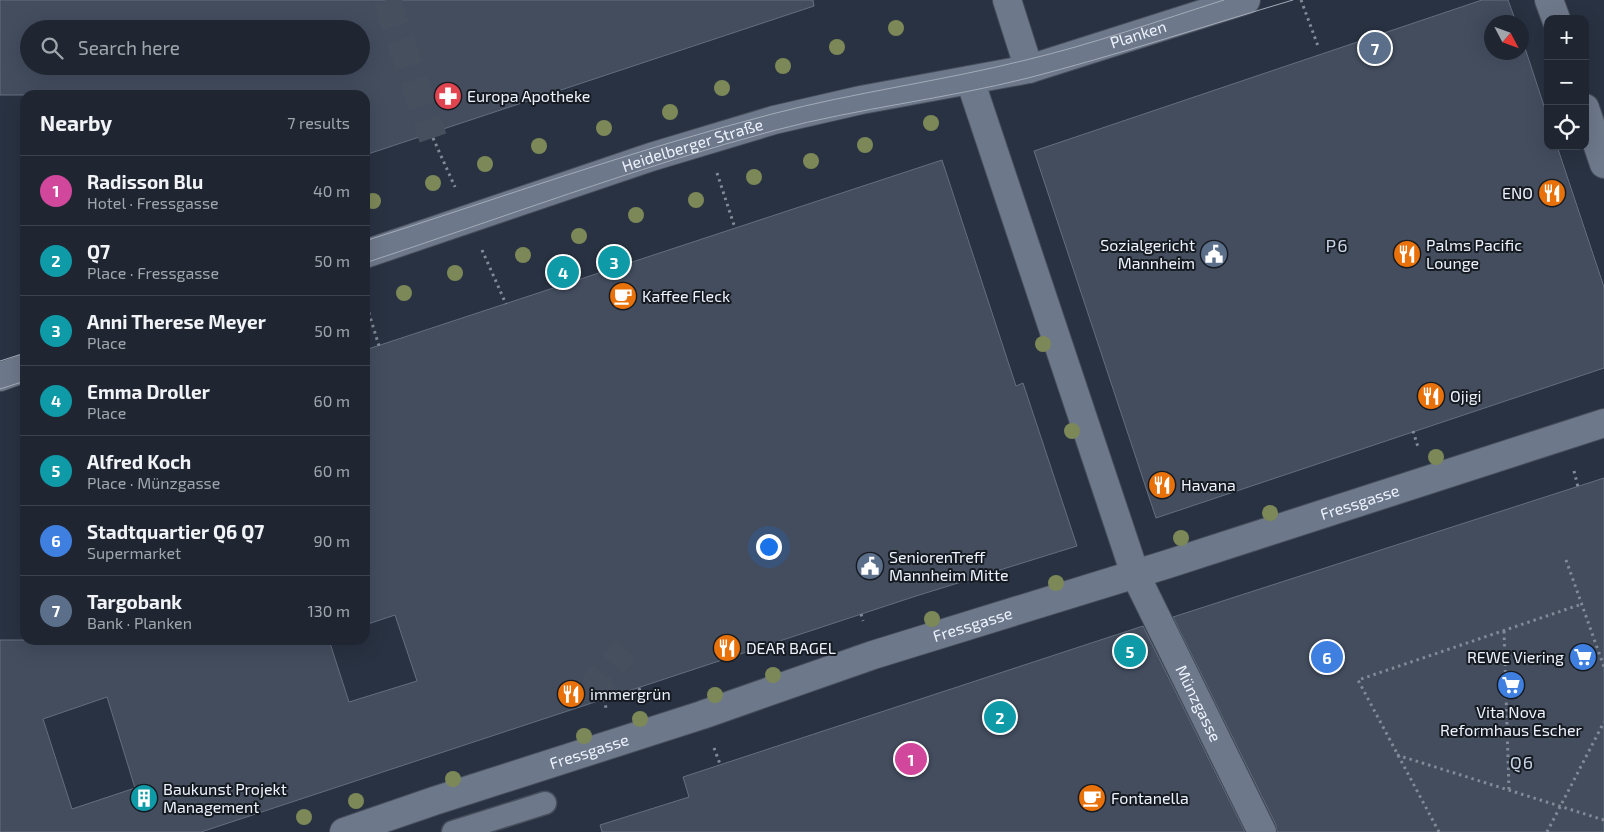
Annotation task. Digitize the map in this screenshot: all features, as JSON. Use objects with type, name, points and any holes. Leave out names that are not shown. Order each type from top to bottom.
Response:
[{"type":"street","points":[[1007,0],[1029,69]]},
{"type":"street","name":"Planken","points":[[1029,69],[1246,0]]},
{"type":"street","points":[[1550,0],[1555,15]]},
{"type":"street","name":"Heidelberger Straße","points":[[370,252],[706,140],[774,120],[819,109],[1029,69]]},
{"type":"street","name":"Münzgasse","points":[[970,80],[1135,574],[1262,832]]},
{"type":"street","points":[[1589,120],[1604,164]]},
{"type":"street","points":[[0,376],[20,370]]},
{"type":"street","name":"Fressgasse","points":[[344,832],[434,801],[702,715],[874,655],[1135,574],[1604,423]]},
{"type":"lane","points":[[453,832],[545,803]]},
{"type":"path","points":[[1301,0],[1318,46]]},
{"type":"path","points":[[433,138],[506,304]]},
{"type":"path","points":[[706,140],[735,228]]},
{"type":"path","points":[[370,316],[379,346]]},
{"type":"path","points":[[1566,560],[1604,668]]},
{"type":"path","points":[[1439,832],[1358,680],[1582,604]]},
{"type":"path","points":[[1504,631],[1509,790]]},
{"type":"path","points":[[1547,832],[1604,722]]},
{"type":"path","points":[[1397,755],[1604,820]]},
{"type":"building","points":[[0,0],[813,0],[814,6],[370,153],[370,90],[20,90],[20,95],[0,95]]},
{"type":"building","points":[[1482,0],[1508,0],[1513,15],[1484,15],[1484,60],[1529,60],[1544,106],[1544,150],[1558,150],[1604,287],[1604,368],[1156,518],[1034,151]]},
{"type":"building","points":[[942,160],[1016,386],[1023,383],[1077,546],[913,597],[201,832],[0,832],[0,640],[20,640],[20,645],[331,645],[349,702],[417,681],[395,615],[370,623],[370,348]],"holes":[[[107,697],[135,788],[72,809],[43,719]]]},
{"type":"building","points":[[1604,478],[1604,832],[1277,832],[1276,825],[1173,617]]},
{"type":"building","points":[[1143,626],[1245,832],[602,832],[600,825],[689,797],[683,777]]},
{"type":"tunnel","points":[[387,0],[433,138]]},
{"type":"tunnel","points":[[604,699],[597,681],[626,650]]},
{"type":"tram line","points":[[370,239],[720,128],[804,106],[1051,54],[1224,0]]},
{"type":"tram line","points":[[370,261],[621,176],[724,144],[807,122],[1028,78],[1293,0]]},
{"type":"tram line","points":[[0,361],[20,355]]},
{"type":"tram line","points":[[0,389],[20,383]]},
{"type":"place","name":"Targobank","points":[[1375,48]]},
{"type":"place","name":"Europa Apotheke","points":[[448,96]]},
{"type":"place","name":"ENO","points":[[1552,193]]},
{"type":"place","name":"Sozialgericht Mannheim","points":[[1214,254]]},
{"type":"place","name":"Palms Pacific Lounge","points":[[1407,254]]},
{"type":"place","name":"Anni Therese Meyer","points":[[614,262]]},
{"type":"place","name":"Emma Droller","points":[[563,272]]},
{"type":"place","name":"Kaffee Fleck","points":[[623,296]]},
{"type":"place","name":"Ojigi","points":[[1431,396]]},
{"type":"place","name":"Havana","points":[[1162,485]]},
{"type":"place","name":"SeniorenTreff Mannheim Mitte","points":[[870,566]]},
{"type":"place","name":"DEAR BAGEL","points":[[727,648]]},
{"type":"place","name":"Alfred Koch","points":[[1130,651]]},
{"type":"place","name":"Stadtquartier Q6 Q7","points":[[1327,657]]},
{"type":"place","name":"REWE Viering","points":[[1583,657]]},
{"type":"place","name":"Vita Nova Reformhaus Escher","points":[[1511,685]]},
{"type":"place","name":"immergrün","points":[[571,694]]},
{"type":"place","name":"Q7","points":[[1000,717]]},
{"type":"place","name":"Radisson Blu","points":[[911,759]]},
{"type":"place","name":"Baukunst Projekt Management","points":[[144,798]]},
{"type":"place","name":"Fontanella","points":[[1092,798]]},
{"type":"district","name":"P6","points":[[1337,246]]},
{"type":"district","name":"Q6","points":[[1522,763]]}]
